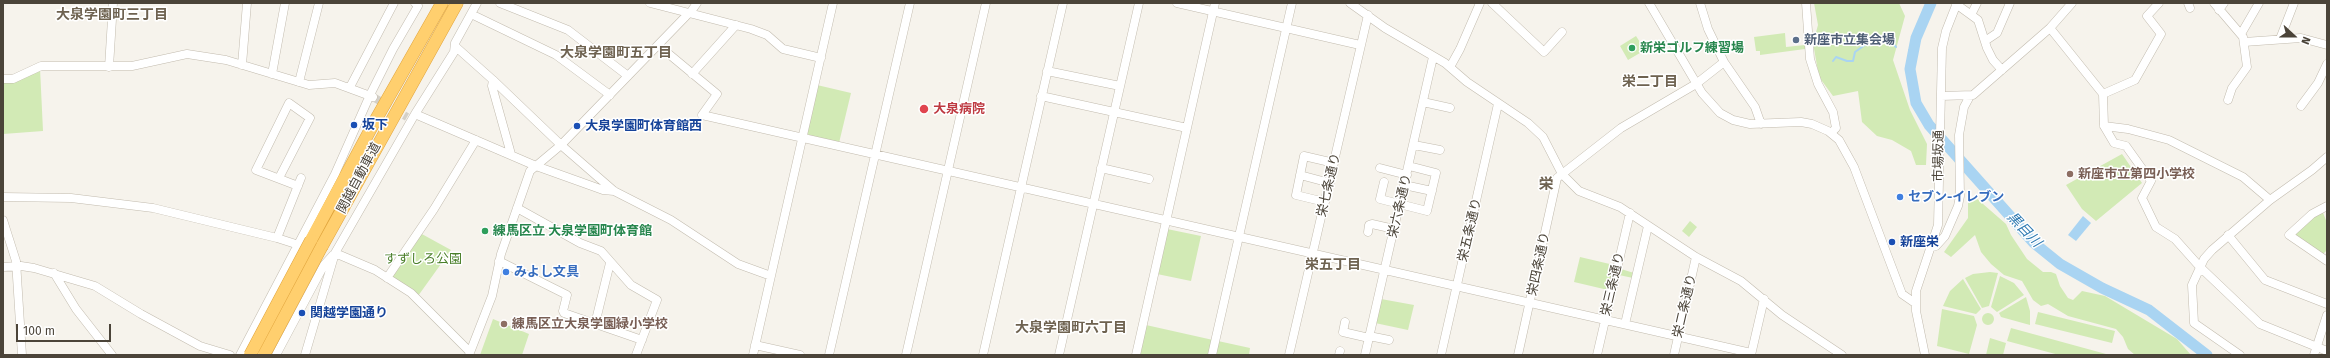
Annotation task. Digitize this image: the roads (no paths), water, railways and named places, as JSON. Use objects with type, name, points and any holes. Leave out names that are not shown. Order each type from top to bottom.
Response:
[{"type":"highway","name":"関越自動車道","points":[[264,355],[379,114],[442,3]]},
{"type":"highway","name":"関越自動車道","points":[[250,355],[457,3]]},
{"type":"street","points":[[109,67],[113,3]]},
{"type":"street","points":[[242,65],[247,3]]},
{"type":"street","points":[[272,74],[285,3]]},
{"type":"street","points":[[299,82],[319,3]]},
{"type":"street","points":[[350,88],[394,3]]},
{"type":"street","points":[[276,355],[313,284],[333,256],[411,116],[456,47],[455,43],[477,3]]},
{"type":"street","points":[[500,3],[568,30],[628,76]]},
{"type":"street","points":[[650,3],[736,25],[767,35],[783,49],[820,58]]},
{"type":"street","points":[[3,197],[71,198],[128,204],[164,211],[298,244],[375,270],[411,294],[470,354],[492,296],[499,261],[530,171],[561,145],[689,14],[697,3]]},
{"type":"street","points":[[753,355],[833,3]]},
{"type":"street","points":[[829,355],[910,3]]},
{"type":"street","points":[[906,355],[986,3]]},
{"type":"street","points":[[983,355],[1063,3]]},
{"type":"street","points":[[1059,355],[1139,3]]},
{"type":"street","points":[[1177,3],[1214,7],[1286,28],[1360,45]]},
{"type":"street","points":[[1212,355],[1292,3]]},
{"type":"street","points":[[1350,3],[1385,28],[1450,67],[1467,82],[1540,133],[1549,146],[1562,174],[1570,184],[1584,194],[1608,201],[1630,213],[1696,257],[1741,281],[1782,315],[1842,355]]},
{"type":"street","points":[[1450,67],[1460,49],[1480,3]]},
{"type":"street","points":[[1492,3],[1544,52],[1562,32]]},
{"type":"street","points":[[1648,3],[1696,84],[1711,104],[1726,117],[1740,123],[1761,124],[1801,122],[1816,126],[1832,134],[1839,140],[1850,158],[1902,294],[1915,303]]},
{"type":"street","points":[[1700,3],[1708,29],[1724,62],[1755,107],[1761,124]]},
{"type":"street","points":[[1806,3],[1810,59],[1818,84],[1833,112],[1836,128],[1832,134]]},
{"type":"street","points":[[1971,15],[1976,3]]},
{"type":"street","points":[[1985,41],[1997,33],[2010,3]]},
{"type":"street","points":[[1932,246],[1936,246],[1950,227],[1960,196],[1959,135],[1964,107],[1970,96],[2050,28],[2072,3]]},
{"type":"street","points":[[2103,94],[2135,80],[2161,34],[2147,16],[2159,3]]},
{"type":"street","points":[[2214,3],[2221,6],[2243,38],[2247,67],[2232,88],[2228,100]]},
{"type":"street","points":[[2243,38],[2259,3]]},
{"type":"street","points":[[2280,39],[2294,3]]},
{"type":"street","points":[[240,355],[335,174],[393,48],[418,4]]},
{"type":"street","points":[[1957,4],[1978,20],[1993,60],[2002,70]]},
{"type":"street","name":"市場坂通","points":[[1926,355],[1915,303],[1918,280],[1932,246],[1938,225],[1942,48],[1946,31],[1957,4]]},
{"type":"street","points":[[1136,355],[1214,7]]},
{"type":"street","points":[[471,14],[556,55],[610,95]]},
{"type":"street","name":"栄七条通り","points":[[1289,355],[1368,15]]},
{"type":"street","points":[[692,74],[736,25]]},
{"type":"street","points":[[2050,28],[2103,94],[2104,126],[2114,143],[2126,146],[2151,181],[2142,198],[2156,227],[2175,239],[2200,267],[2262,325],[2315,351],[2327,351]]},
{"type":"street","points":[[2243,38],[2301,38],[2327,45]]},
{"type":"street","points":[[658,45],[717,94],[702,115],[1531,302],[1751,354],[1764,299]]},
{"type":"street","points":[[456,47],[561,145],[614,191],[671,220],[738,264],[771,276]]},
{"type":"street","points":[[3,79],[13,79],[41,66],[132,66],[187,54],[242,65],[309,85],[335,83],[372,96]]},
{"type":"street","name":"栄六条通り","points":[[1365,355],[1433,57]]},
{"type":"street","points":[[1562,174],[1621,128],[1696,84],[1724,62]]},
{"type":"street","points":[[2301,106],[2310,99],[2327,64]]},
{"type":"street","points":[[1048,71],[1120,86]]},
{"type":"street","points":[[493,80],[492,86],[511,154]]},
{"type":"street","points":[[1041,96],[1187,128]]},
{"type":"street","points":[[1941,100],[1970,96]]},
{"type":"street","points":[[1423,102],[1450,108]]},
{"type":"street","points":[[277,238],[299,182],[279,178],[256,170],[289,103],[310,118],[279,178]]},
{"type":"street","name":"栄五条通り","points":[[1441,355],[1498,104]]},
{"type":"street","points":[[411,116],[476,140],[536,166],[603,190],[614,191]]},
{"type":"street","points":[[2104,126],[2128,129],[2169,140],[2243,178],[2270,200]]},
{"type":"street","points":[[387,278],[434,209],[476,140]]},
{"type":"street","points":[[1414,145],[1440,150]]},
{"type":"street","points":[[1325,202],[1296,195],[1304,156],[1334,163]]},
{"type":"street","points":[[2240,355],[2194,323],[2192,285],[2204,259],[2228,235],[2270,200],[2327,158]]},
{"type":"street","points":[[1384,182],[1380,199],[1428,210],[1436,173],[1409,166]]},
{"type":"street","points":[[1102,168],[1150,179]]},
{"type":"street","points":[[1380,168],[1407,175]]},
{"type":"street","name":"栄四条通り","points":[[1518,355],[1531,302],[1557,178],[1562,174]]},
{"type":"street","points":[[1300,175],[1330,183]]},
{"type":"street","points":[[1404,185],[1432,191]]},
{"type":"street","points":[[2327,206],[2312,214],[2289,235],[2327,262]]},
{"type":"street","points":[[517,208],[580,243],[601,252],[633,286],[657,300],[636,355]]},
{"type":"street","name":"栄三条通り","points":[[1597,355],[1630,213]]},
{"type":"street","points":[[3,220],[17,266],[22,355]]},
{"type":"street","points":[[1368,232],[1369,225],[1372,224],[1394,229]]},
{"type":"street","points":[[1625,324],[1648,226]]},
{"type":"street","points":[[2228,235],[2264,280],[2327,304]]},
{"type":"street","points":[[305,355],[333,256]]},
{"type":"street","name":"栄二条通り","points":[[1674,355],[1696,257]]},
{"type":"street","points":[[499,261],[567,295],[563,311],[564,313],[642,340]]},
{"type":"street","points":[[595,324],[610,263]]},
{"type":"street","points":[[3,267],[17,266],[54,273],[99,287],[140,314],[200,346],[230,355]]},
{"type":"street","points":[[54,273],[76,309],[112,355]]},
{"type":"street","points":[[313,284],[324,288]]},
{"type":"street","points":[[2315,351],[2327,315]]},
{"type":"street","points":[[1345,322],[1342,332],[1389,340]]},
{"type":"street","points":[[755,345],[800,355]]},
{"type":"water","points":[[2083,216],[2091,223],[2076,241],[2068,235]]},
{"type":"waterway","name":"黒目川","points":[[1931,3],[1916,38],[1910,69],[1916,103],[1929,125],[2034,243],[2060,264],[2102,288],[2149,310],[2207,355]]},
{"type":"waterway","points":[[1833,61],[1836,57],[1847,61],[1853,61],[1855,52],[1869,42],[1891,41],[1896,47]]},
{"type":"tunnel","points":[[373,97],[407,117]]},
{"type":"place","name":"新座市立集会場","points":[[1796,40]]},
{"type":"place","name":"新栄ゴルフ練習場","points":[[1632,48]]},
{"type":"place","name":"大泉病院","points":[[924,109]]},
{"type":"place","name":"坂下","points":[[354,125]]},
{"type":"place","name":"大泉学園町体育館西","points":[[577,126]]},
{"type":"place","name":"新座市立第四小学校","points":[[2070,174]]},
{"type":"place","name":"セブン-イレブン","points":[[1900,197]]},
{"type":"place","name":"練馬区立 大泉学園町体育館","points":[[485,231]]},
{"type":"place","name":"新座栄","points":[[1892,242]]},
{"type":"place","name":"みよし文具","points":[[506,272]]},
{"type":"place","name":"関越学園通り","points":[[302,313]]},
{"type":"place","name":"練馬区立大泉学園緑小学校","points":[[504,324]]},
{"type":"district","name":"大泉学園町三丁目","points":[[112,15]]},
{"type":"district","name":"大泉学園町五丁目","points":[[616,53]]},
{"type":"district","name":"栄二丁目","points":[[1650,82]]},
{"type":"district","name":"栄","points":[[1546,185]]},
{"type":"district","name":"栄五丁目","points":[[1333,265]]},
{"type":"district","name":"大泉学園町六丁目","points":[[1071,328]]},
{"type":"park label","name":"すずしろ公園","points":[[423,259]]}]
